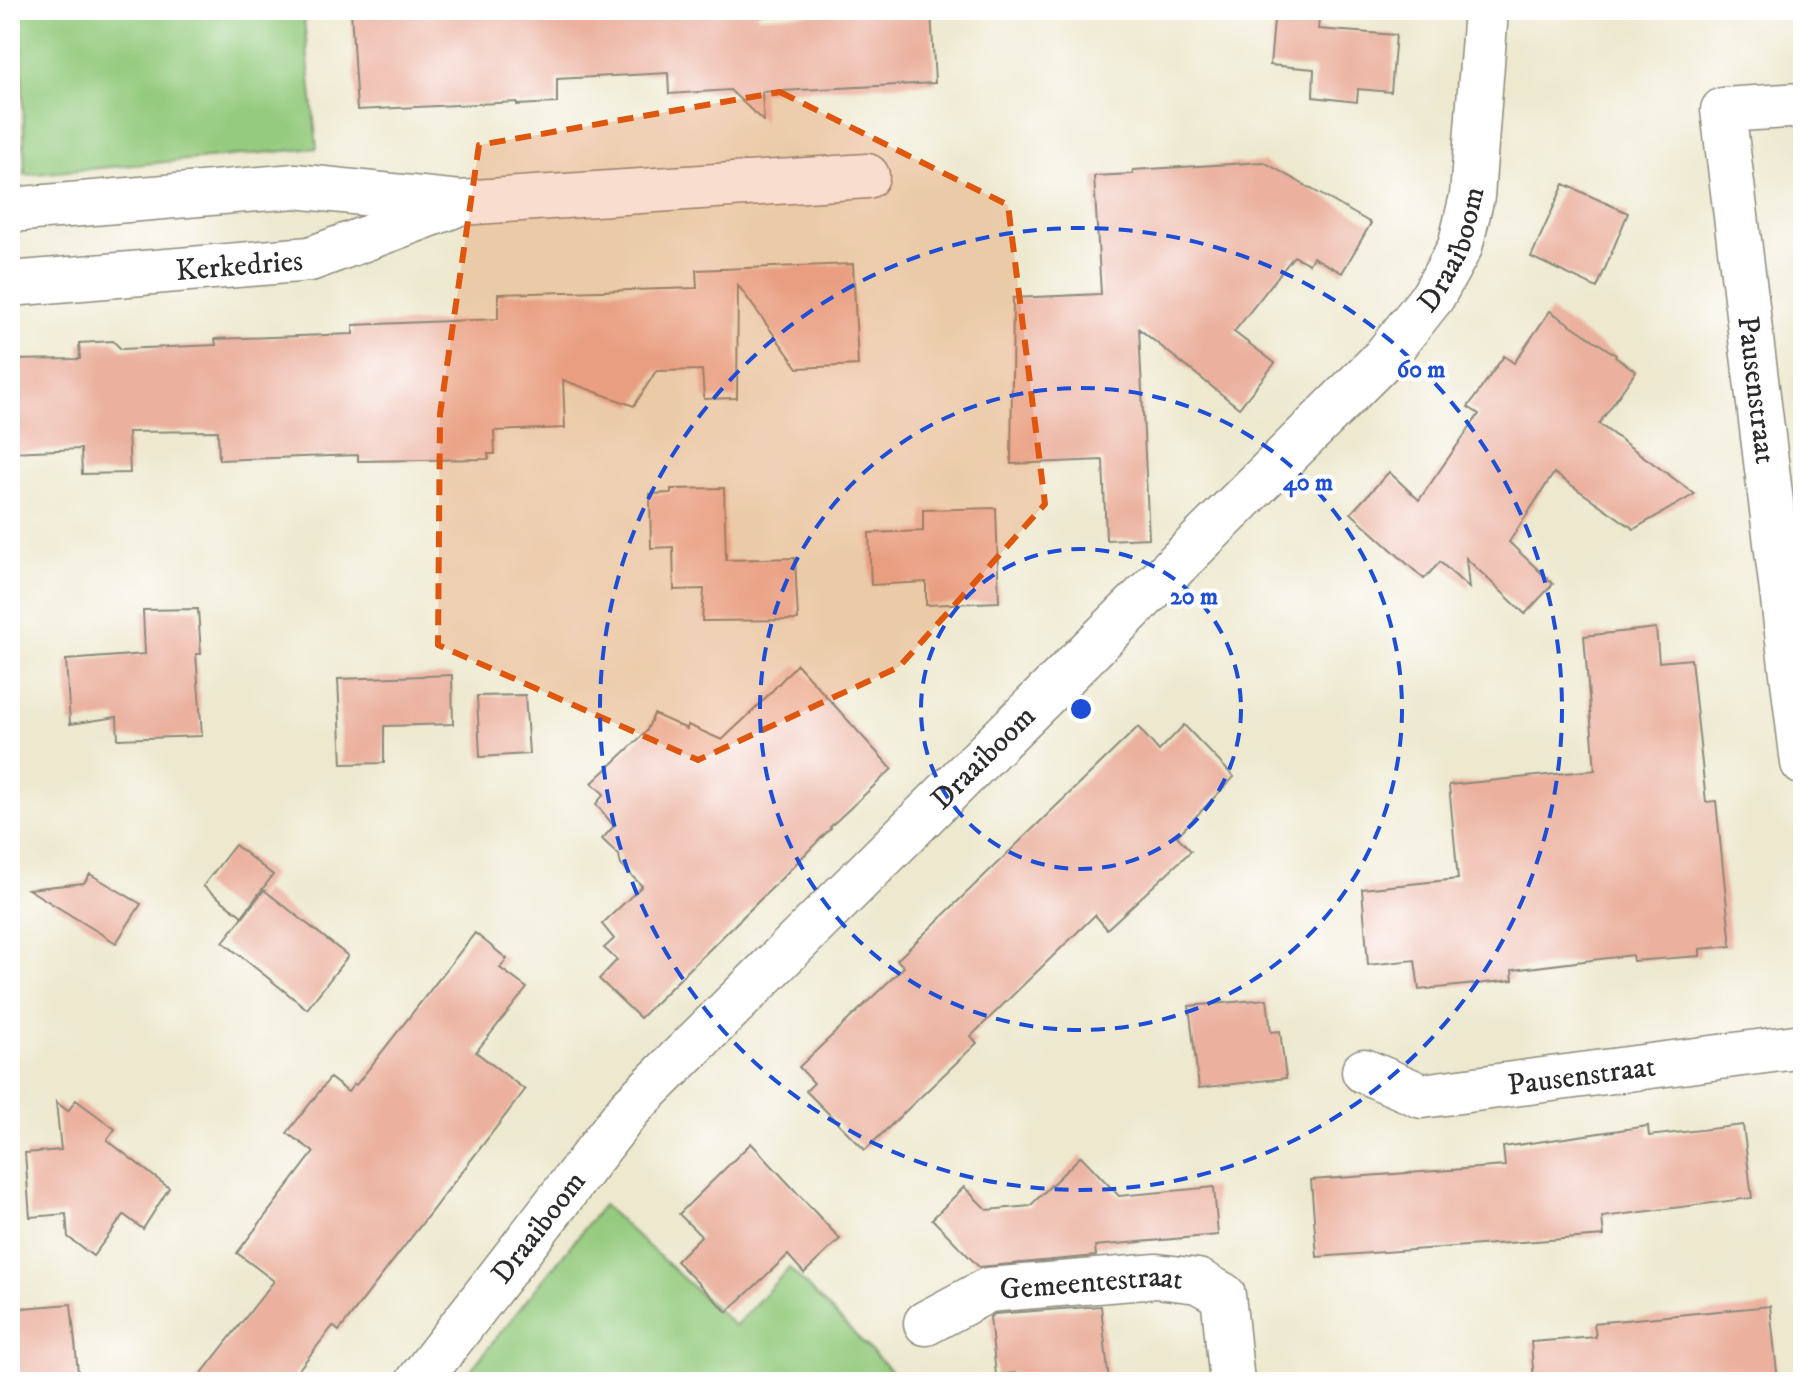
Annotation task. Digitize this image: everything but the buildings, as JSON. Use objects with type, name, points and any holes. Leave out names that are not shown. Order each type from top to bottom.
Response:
[{"type":"street","name":"Draaiboom","points":[[418,1382],[630,1108],[1383,359],[1433,296],[1460,247],[1472,196],[1486,10]]},
{"type":"street","name":"Pausenstraat","points":[[1802,750],[1723,110],[1803,105]]},
{"type":"street","name":"Kerkedries","points":[[10,210],[295,186],[460,203],[867,176]]},
{"type":"street","name":"Kerkedries","points":[[10,284],[310,259],[460,203]]},
{"type":"street","name":"Pausenstraat","points":[[1364,1071],[1422,1096],[1803,1046]]},
{"type":"street","name":"Gemeentestraat","points":[[926,1323],[988,1290],[1157,1276],[1198,1281],[1223,1295],[1232,1382]]},
{"type":"highlighted area","points":[[780,92],[1008,205],[1045,504],[899,667],[698,760],[438,645],[440,414],[479,145]]},
{"type":"green space","points":[[21,10],[303,10],[317,148],[25,175]]},
{"type":"green space","points":[[603,1205],[735,1326],[789,1268],[889,1369],[898,1382],[461,1382]]}]
